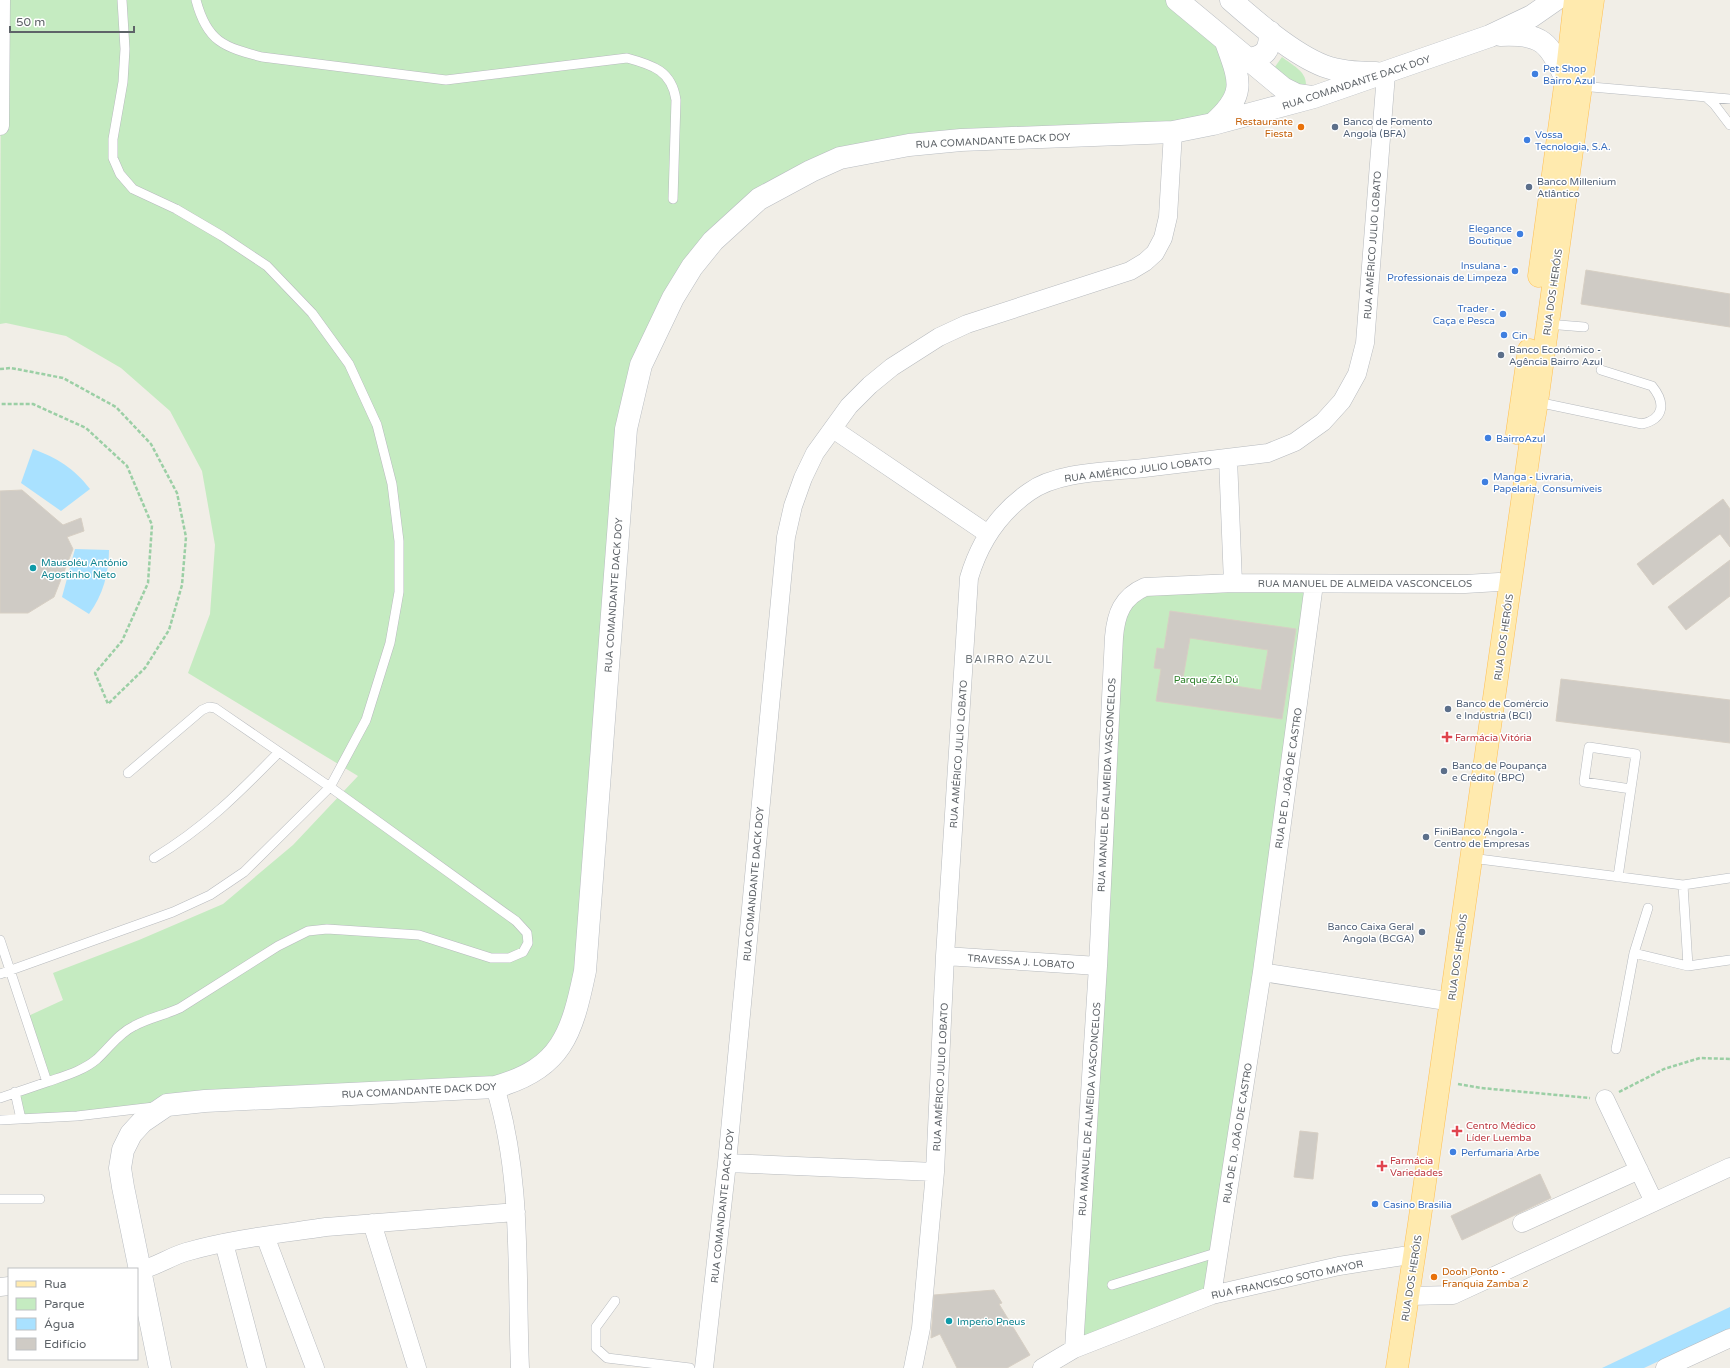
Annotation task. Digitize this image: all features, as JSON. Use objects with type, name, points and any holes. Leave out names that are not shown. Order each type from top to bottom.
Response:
[{"type":"main road","name":"RUA DOS HERÓIS","points":[[1397,1368],[1472,858],[1520,508],[1537,402],[1573,83],[1575,0]]},
{"type":"main road","name":"RUA DOS HERÓIS","points":[[1386,1368],[1409,1223],[1499,582],[1573,83],[1593,0]]},
{"type":"street","points":[[0,126],[1,0]]},
{"type":"street","points":[[1177,0],[1283,88],[1297,95],[1314,97]]},
{"type":"street","points":[[1231,0],[1270,32],[1295,50],[1324,66],[1354,73],[1386,74]]},
{"type":"street","name":"RUA COMANDANTE DACK DOY","points":[[167,1105],[205,1101],[495,1087],[530,1075],[553,1057],[567,1033],[585,971],[626,429],[641,365],[673,298],[692,267],[713,241],[758,200],[781,186],[840,158],[909,145],[961,140],[1173,132],[1213,124],[1314,97],[1386,74],[1490,36],[1537,14],[1555,0]]},
{"type":"street","points":[[1247,59],[1258,58],[1265,52],[1270,44],[1270,32]]},
{"type":"street","name":"RUA COMANDANTE DACK DOY","points":[[1490,36],[1522,34],[1544,43],[1555,55],[1573,83]]},
{"type":"street","points":[[1213,124],[1231,106],[1238,92],[1236,70],[1225,40]]},
{"type":"street","name":"RUA AMÉRICO JULIO LOBATO","points":[[913,1368],[921,1328],[935,1172],[945,956],[969,578],[976,556],[988,534],[1003,514],[1029,491],[1062,477],[1268,453],[1295,442],[1323,422],[1342,401],[1357,374],[1365,343],[1386,74]]},
{"type":"street","name":"RUA COMANDANTE DACK DOY","points":[[704,1368],[727,1163],[786,537],[793,506],[803,478],[815,453],[849,406],[870,385],[911,353],[967,324],[1130,271],[1145,262],[1155,253],[1163,238],[1168,217],[1173,132]]},
{"type":"street","points":[[833,429],[988,534]]},
{"type":"street","points":[[1228,458],[1233,583]]},
{"type":"street","name":"RUA MANUEL DE ALMEIDA VASCONCELOS","points":[[1074,1349],[1098,966],[1116,618],[1127,598],[1135,591],[1144,587],[1233,583],[1465,584],[1499,582]]},
{"type":"street","name":"RUA DE D. JOÃO DE CASTRO","points":[[1212,1294],[1262,972],[1314,584]]},
{"type":"street","name":"TRAVESSA J. LOBATO","points":[[945,956],[1098,966]]},
{"type":"street","points":[[1262,972],[1440,1000]]},
{"type":"street","points":[[495,1087],[509,1140],[516,1212],[520,1368]]},
{"type":"street","points":[[1606,1099],[1654,1202]]},
{"type":"street","points":[[137,1268],[121,1174],[123,1150],[131,1134],[142,1122],[167,1105]]},
{"type":"street","points":[[727,1163],[935,1172]]},
{"type":"street","points":[[1408,1296],[1454,1295],[1730,1167]]},
{"type":"street","points":[[1522,1223],[1639,1170]]},
{"type":"street","points":[[160,1368],[138,1271],[186,1252],[224,1243],[265,1236],[326,1227],[516,1212]]},
{"type":"street","points":[[372,1223],[417,1368]]},
{"type":"street","points":[[265,1236],[315,1368]]},
{"type":"street","points":[[224,1243],[257,1368]]},
{"type":"street","name":"RUA FRANCISCO SOTO MAYOR","points":[[1042,1368],[1074,1349],[1212,1294],[1339,1266],[1403,1256]]},
{"type":"street","points":[[1665,1368],[1730,1338]]},
{"type":"lane","points":[[0,974],[173,912],[210,895],[244,872],[330,787],[366,720],[390,643],[399,592],[399,541],[392,484],[377,425],[349,364],[312,313],[267,266],[222,236],[176,209],[133,189],[120,174],[113,158],[113,139],[123,82],[126,49],[122,0]]},
{"type":"lane","points":[[196,0],[203,21],[218,41],[233,49],[262,57],[446,80],[627,58],[655,68],[666,75],[674,87],[676,100],[673,199]]},
{"type":"lane","points":[[1573,83],[1730,99]]},
{"type":"lane","points":[[1706,97],[1714,104],[1730,125]]},
{"type":"lane","points":[[1547,324],[1584,327]]},
{"type":"lane","points":[[1537,402],[1642,424],[1651,422],[1657,417],[1661,403],[1658,393],[1652,386],[1601,370]]},
{"type":"lane","points":[[0,1098],[47,1082],[86,1066],[96,1059],[123,1032],[135,1025],[166,1015],[180,1008],[278,946],[308,931],[326,929],[419,935],[492,958],[509,958],[523,952],[528,943],[526,933],[516,921],[330,787],[215,708],[209,707],[202,710],[128,773]]},
{"type":"lane","points":[[1618,877],[1636,754],[1589,747],[1584,782],[1631,788]]},
{"type":"lane","points":[[154,858],[184,840],[207,822],[238,795],[279,752]]},
{"type":"lane","points":[[1472,858],[1683,885],[1730,878]]},
{"type":"lane","points":[[1683,885],[1688,966]]},
{"type":"lane","points":[[1616,1048],[1634,953],[1648,908]]},
{"type":"lane","points":[[0,940],[47,1082]]},
{"type":"lane","points":[[1634,953],[1688,966],[1730,960]]},
{"type":"lane","points":[[15,1092],[20,1119]]},
{"type":"lane","points":[[0,1120],[78,1116],[167,1105]]},
{"type":"lane","points":[[0,1199],[40,1199]]},
{"type":"lane","points":[[1112,1285],[1219,1252]]},
{"type":"lane","points":[[615,1301],[596,1327],[596,1348],[607,1358],[690,1368]]},
{"type":"path","points":[[0,369],[11,368],[63,378],[116,407],[151,444],[177,493],[186,537],[182,585],[169,630],[145,668],[108,704],[95,673],[122,641],[148,584],[152,525],[127,466],[86,428],[34,404],[0,404]]},
{"type":"path","points":[[1440,1080],[1481,1088],[1606,1099],[1664,1069],[1700,1058],[1730,1059]]},
{"type":"green space","points":[[1,0],[1177,0],[1234,65],[1218,120],[844,158],[738,217],[641,365],[576,1010],[530,1075],[21,1119],[15,1092],[47,1082],[26,1017],[63,1000],[53,973],[139,940],[223,904],[293,845],[358,776],[188,673],[210,614],[215,545],[202,471],[170,411],[121,368],[66,336],[6,323],[0,324]]},
{"type":"green space","points":[[1282,57],[1304,75],[1306,84],[1299,88],[1272,71]]},
{"type":"green space","name":"Parque Zé Dú","points":[[1314,584],[1212,1295],[1074,1349],[1114,637],[1135,591]]},
{"type":"water","points":[[33,449],[64,464],[78,475],[90,489],[61,511],[21,483]]},
{"type":"water","points":[[75,549],[109,550],[108,567],[104,584],[94,607],[89,614],[62,597]]},
{"type":"water","points":[[1730,1307],[1730,1328],[1644,1368],[1602,1368]]},
{"type":"building","points":[[1586,270],[1730,294],[1730,327],[1581,304]]},
{"type":"building","name":"Mausoléu António Agostinho Neto","points":[[22,490],[63,525],[81,518],[84,531],[67,537],[73,549],[54,597],[28,613],[0,613],[0,491]]},
{"type":"building","points":[[1723,499],[1730,509],[1730,547],[1720,534],[1653,585],[1637,564]]},
{"type":"building","points":[[1730,560],[1730,596],[1686,630],[1668,607]]},
{"type":"building","points":[[1170,611],[1296,629],[1282,719],[1156,701],[1161,669],[1154,668],[1157,648],[1164,649]],"holes":[[[1190,638],[1268,650],[1261,690],[1183,678]]]},
{"type":"building","points":[[1561,679],[1730,700],[1730,743],[1556,721]]},
{"type":"building","points":[[1300,1131],[1318,1133],[1313,1179],[1294,1177]]},
{"type":"building","points":[[1540,1174],[1551,1198],[1462,1240],[1451,1216]]},
{"type":"building","points":[[994,1290],[1002,1303],[999,1304],[1030,1355],[1007,1368],[957,1368],[940,1334],[931,1338],[934,1295]]},
{"type":"place","name":"Pet Shop Bairro Azul","points":[[1535,74]]},
{"type":"place","name":"Restaurante Fiesta","points":[[1301,127]]},
{"type":"place","name":"Banco de Fomento Angola (BFA)","points":[[1335,127]]},
{"type":"place","name":"Vossa Tecnologia, S.A.","points":[[1527,140]]},
{"type":"place","name":"Banco Millenium Atlântico","points":[[1529,187]]},
{"type":"place","name":"Elegance Boutique","points":[[1520,234]]},
{"type":"place","name":"Insulana - Professionais de Limpeza","points":[[1515,271]]},
{"type":"place","name":"Trader - Caça e Pesca","points":[[1503,314]]},
{"type":"place","name":"Cin","points":[[1504,335]]},
{"type":"place","name":"Banco Económico - Agência Bairro Azul","points":[[1501,355]]},
{"type":"place","name":"BairroAzul","points":[[1488,438]]},
{"type":"place","name":"Manga - Livraria, Papelaria, Consumíveis","points":[[1485,482]]},
{"type":"place","name":"Mausoléu António Agostinho Neto","points":[[33,568]]},
{"type":"place","name":"Banco de Comércio e Indústria (BCI)","points":[[1448,709]]},
{"type":"place","name":"Farmácia Vitória","points":[[1447,737]]},
{"type":"place","name":"Banco de Poupança e Crédito (BPC)","points":[[1444,771]]},
{"type":"place","name":"FiniBanco Angola - Centro de Empresas","points":[[1426,837]]},
{"type":"place","name":"Banco Caixa Geral Angola (BCGA)","points":[[1422,932]]},
{"type":"place","name":"Centro Médico Líder Luemba","points":[[1457,1131]]},
{"type":"place","name":"Perfumaria Arbe","points":[[1453,1152]]},
{"type":"place","name":"Farmácia Variedades","points":[[1382,1166]]},
{"type":"place","name":"Casino Brasilia","points":[[1375,1204]]},
{"type":"place","name":"Dooh Ponto - Franquia Zamba 2","points":[[1434,1277]]},
{"type":"place","name":"Imperio Pneus","points":[[949,1321]]},
{"type":"district","name":"BAIRRO AZUL","points":[[1009,659]]}]
